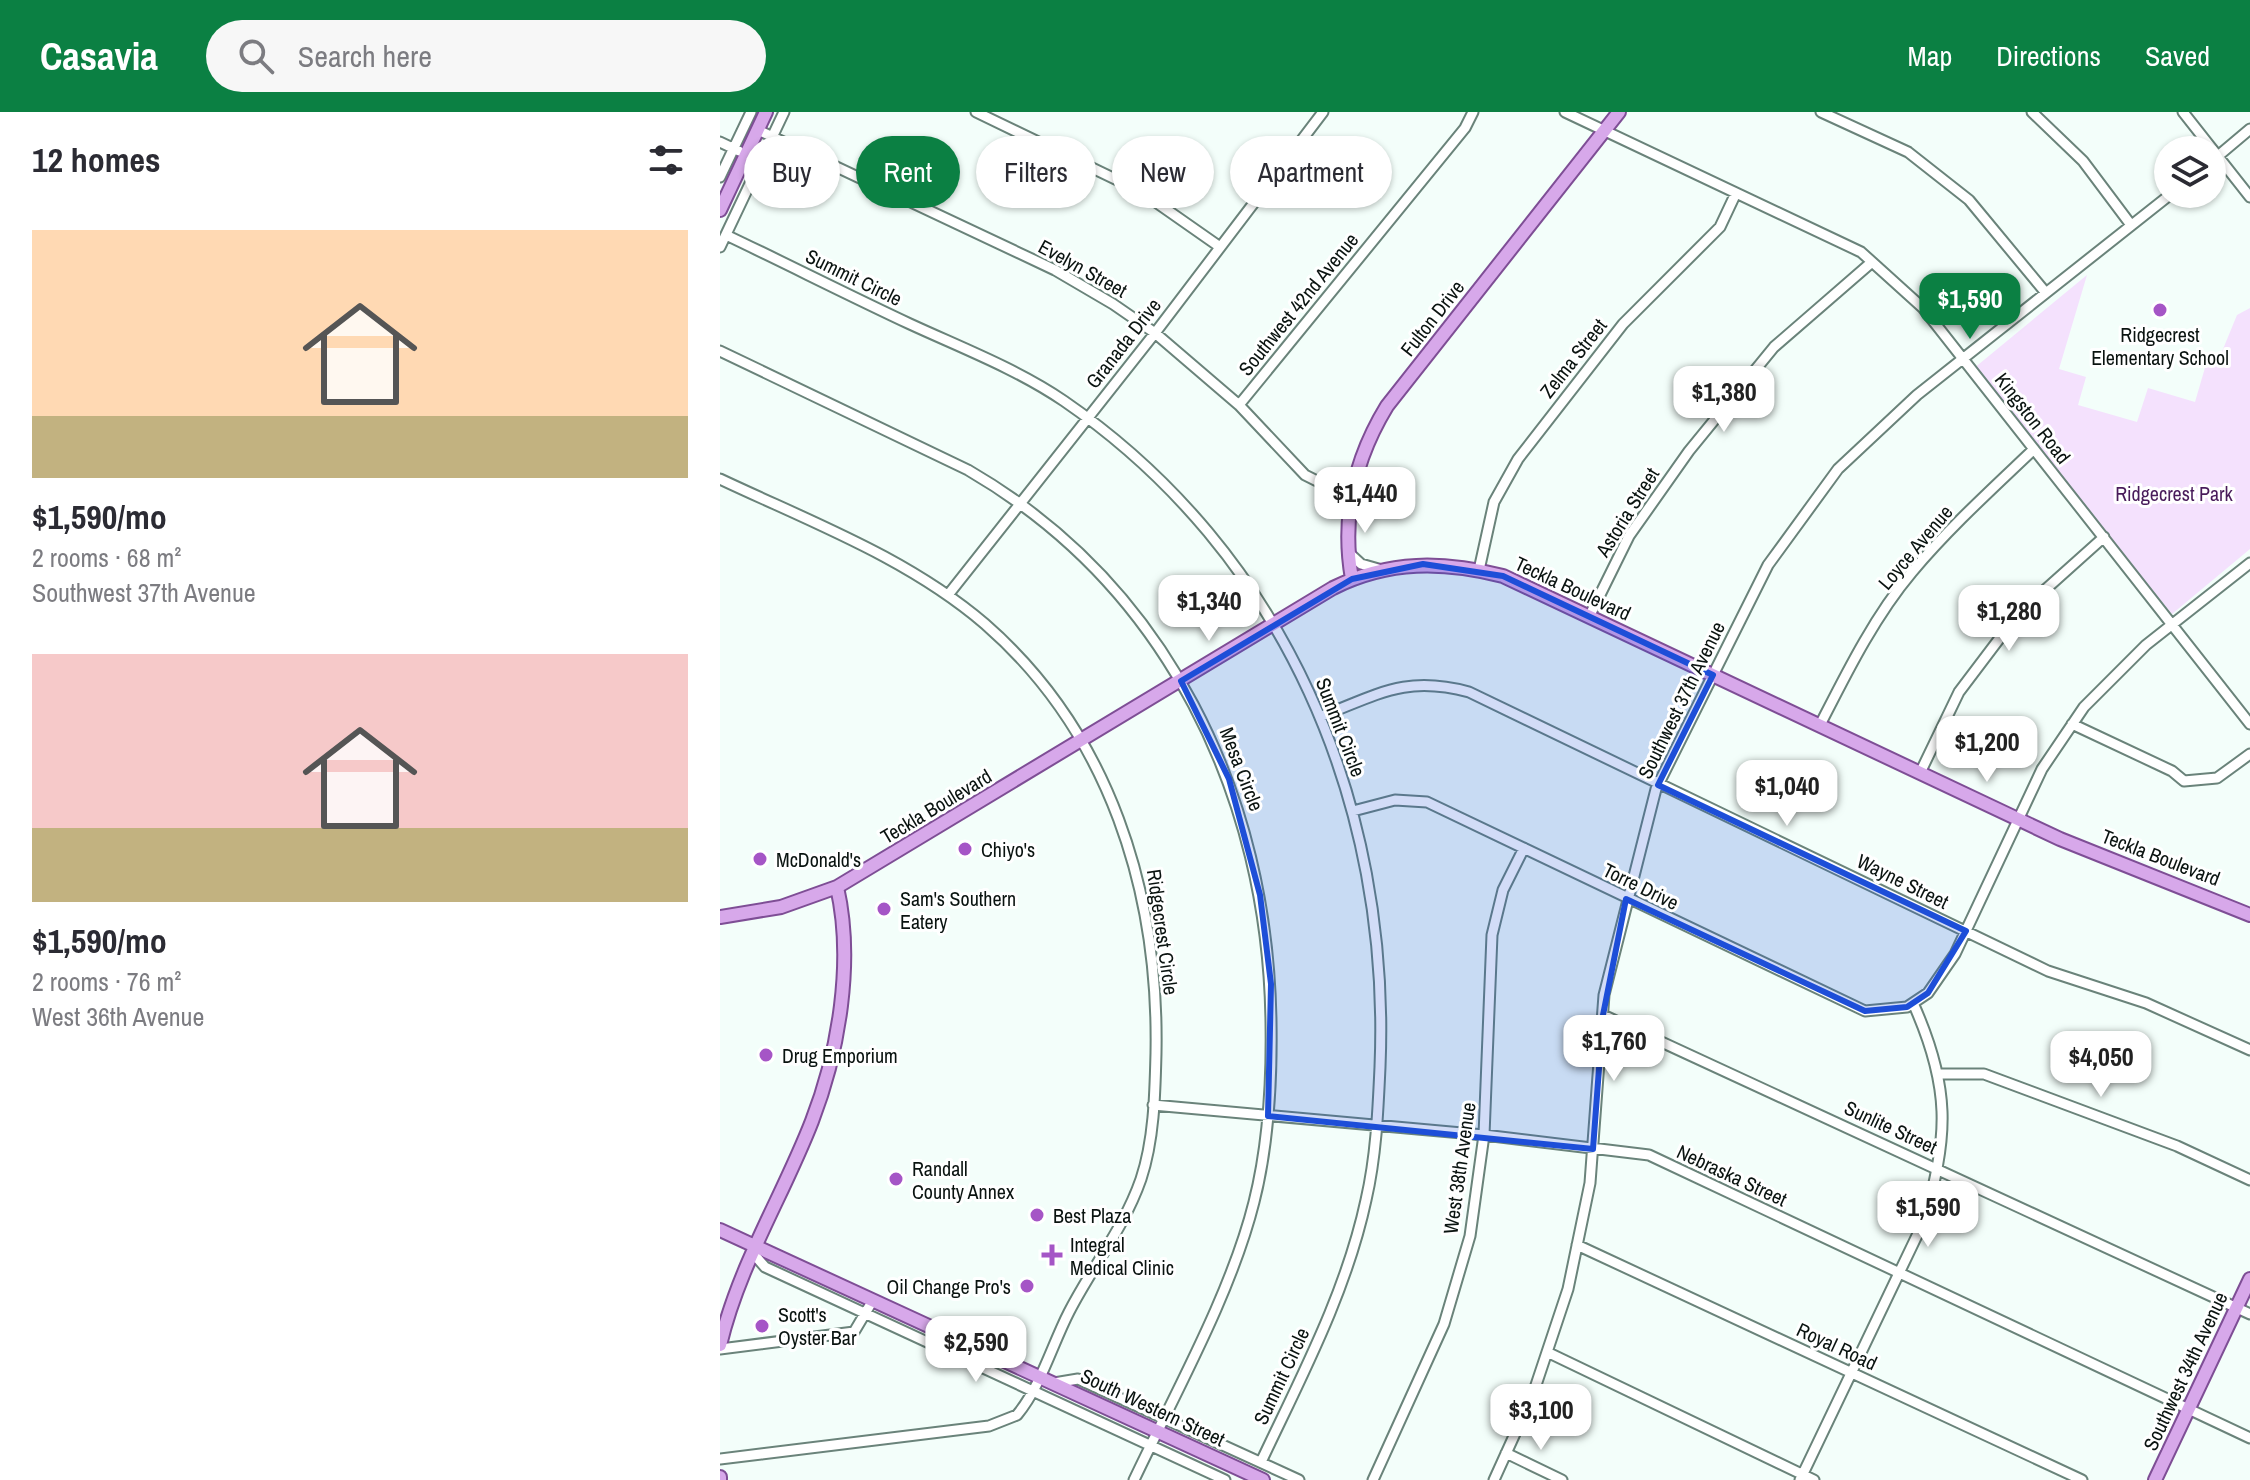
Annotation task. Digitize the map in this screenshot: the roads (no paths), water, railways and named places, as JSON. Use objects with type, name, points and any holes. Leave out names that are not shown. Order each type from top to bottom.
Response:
[{"type":"main road","points":[[755,136],[766,112]]},
{"type":"main road","name":"Fulton Drive","points":[[1352,579],[1348,552],[1351,492],[1363,450],[1387,406],[1619,112]]},
{"type":"main road","points":[[720,210],[744,158]]},
{"type":"main road","name":"Teckla Boulevard","points":[[720,917],[781,907],[837,887],[1352,579],[1382,570],[1423,564],[1503,576],[2110,861],[2250,915]]},
{"type":"main road","points":[[720,1347],[733,1297],[812,1121],[827,1075],[843,967],[837,887]]},
{"type":"main road","name":"South Western Street","points":[[720,1230],[753,1249],[873,1300],[1263,1480]]},
{"type":"main road","name":"Southwest 34th Avenue","points":[[2155,1480],[2250,1279]]},
{"type":"street","points":[[720,177],[751,112]]},
{"type":"street","points":[[773,136],[784,112]]},
{"type":"street","points":[[976,112],[1140,191],[1220,247]]},
{"type":"street","name":"Granada Drive","points":[[948,595],[1155,333],[1323,112]]},
{"type":"street","name":"Southwest 42nd Avenue","points":[[1239,405],[1465,128],[1473,112]]},
{"type":"street","name":"Kingston Road","points":[[1565,112],[1861,252],[1923,308],[2250,724]]},
{"type":"street","points":[[1821,112],[1908,152],[1969,200],[2046,293]]},
{"type":"street","points":[[2032,112],[2083,161],[2131,225]]},
{"type":"street","points":[[2183,112],[2199,136]]},
{"type":"street","points":[[2226,150],[2250,129]]},
{"type":"street","name":"Evelyn Street","points":[[758,130],[771,136]]},
{"type":"street","points":[[720,142],[744,153]]},
{"type":"street","name":"Evelyn Street","points":[[840,169],[1055,270],[1155,333],[1239,405],[1305,475],[1331,488],[1351,492]]},
{"type":"street","points":[[2226,171],[2250,197]]},
{"type":"street","name":"Zelma Street","points":[[1479,570],[1494,502],[1518,459],[1623,324],[1720,227],[1736,193]]},
{"type":"street","points":[[720,247],[744,197]]},
{"type":"street","name":"Southwest 37th Avenue","points":[[1494,1480],[1547,1352],[1568,1289],[1590,1183],[1603,1015],[1626,899],[1658,785],[1768,565],[1838,469],[1917,395],[2154,207]]},
{"type":"street","name":"Summit Circle","points":[[726,235],[1006,368],[1041,386],[1087,418],[1176,497],[1235,566],[1274,625],[1322,716],[1353,811],[1367,877],[1377,959],[1381,1039],[1376,1125],[1366,1199],[1347,1270],[1261,1462]]},
{"type":"street","name":"Astoria Street","points":[[1589,617],[1629,536],[1689,451],[1774,347],[1872,262]]},
{"type":"street","name":"Mesa Circle","points":[[720,351],[968,470],[1020,505],[1077,552],[1130,608],[1181,681],[1221,758],[1241,815],[1257,881],[1271,984],[1272,1079],[1268,1116],[1261,1169],[1241,1246],[1134,1480]]},
{"type":"street","name":"Loyce Avenue","points":[[1820,725],[1870,634],[1910,574],[1961,519],[2034,449]]},
{"type":"street","name":"Ridgecrest Circle","points":[[720,479],[887,558],[948,595],[1032,671],[1083,741],[1122,819],[1145,908],[1156,999],[1149,1144],[1133,1200],[1070,1309],[1032,1391],[1017,1415],[1007,1422],[989,1426],[720,1459]]},
{"type":"street","points":[[1920,773],[1959,692],[2018,614],[2104,537]]},
{"type":"street","points":[[1348,552],[1361,564],[1382,570]]},
{"type":"street","points":[[1802,1477],[1923,1223],[1938,1169],[1944,1106],[1933,1046],[1913,1003],[1928,993],[1955,954],[2042,769],[2084,707],[2146,645],[2250,563]]},
{"type":"street","name":"Wayne Street","points":[[1322,716],[1402,684],[1438,684],[1469,692],[2048,971],[2146,1003],[2250,1050]]},
{"type":"street","points":[[2072,724],[2172,771],[2184,781],[2217,778],[2250,754]]},
{"type":"street","name":"Torre Drive","points":[[1353,811],[1395,800],[1427,802],[1865,1011],[1907,1007],[1913,1003]]},
{"type":"street","name":"West 38th Avenue","points":[[1373,1480],[1444,1324],[1456,1289],[1478,1195],[1484,1135],[1492,935],[1503,890],[1524,848]]},
{"type":"street","name":"Sunlite Street","points":[[1603,1015],[2250,1314]]},
{"type":"street","points":[[1938,1074],[1984,1074],[2177,1146],[2250,1180]]},
{"type":"street","name":"Nebraska Street","points":[[1153,1105],[1484,1135],[1649,1155],[2250,1438]]},
{"type":"street","name":"Royal Road","points":[[1577,1245],[2082,1480]]},
{"type":"street","points":[[753,1249],[765,1267],[1225,1480]]},
{"type":"street","points":[[720,1347],[847,1334],[860,1326],[873,1300]]},
{"type":"street","points":[[1547,1352],[1802,1477],[1814,1480]]},
{"type":"street","points":[[1054,1383],[1078,1379],[1299,1480]]},
{"type":"street","points":[[1506,1453],[1562,1480]]},
{"type":"place","name":"Ridgecrest Elementary School","points":[[2160,310]]},
{"type":"place","name":"Chiyo's","points":[[965,849]]},
{"type":"place","name":"McDonald's","points":[[760,859]]},
{"type":"place","name":"Sam's Southern Eatery","points":[[884,909]]},
{"type":"place","name":"Drug Emporium","points":[[766,1055]]},
{"type":"place","name":"Randall County Annex","points":[[896,1179]]},
{"type":"place","name":"Best Plaza","points":[[1037,1215]]},
{"type":"place","name":"Integral Medical Clinic","points":[[1052,1255]]},
{"type":"place","name":"Oil Change Pro's","points":[[1027,1286]]},
{"type":"place","name":"Scott's Oyster Bar","points":[[762,1326]]},
{"type":"park label","name":"Ridgecrest Park","points":[[2174,493]]}]
